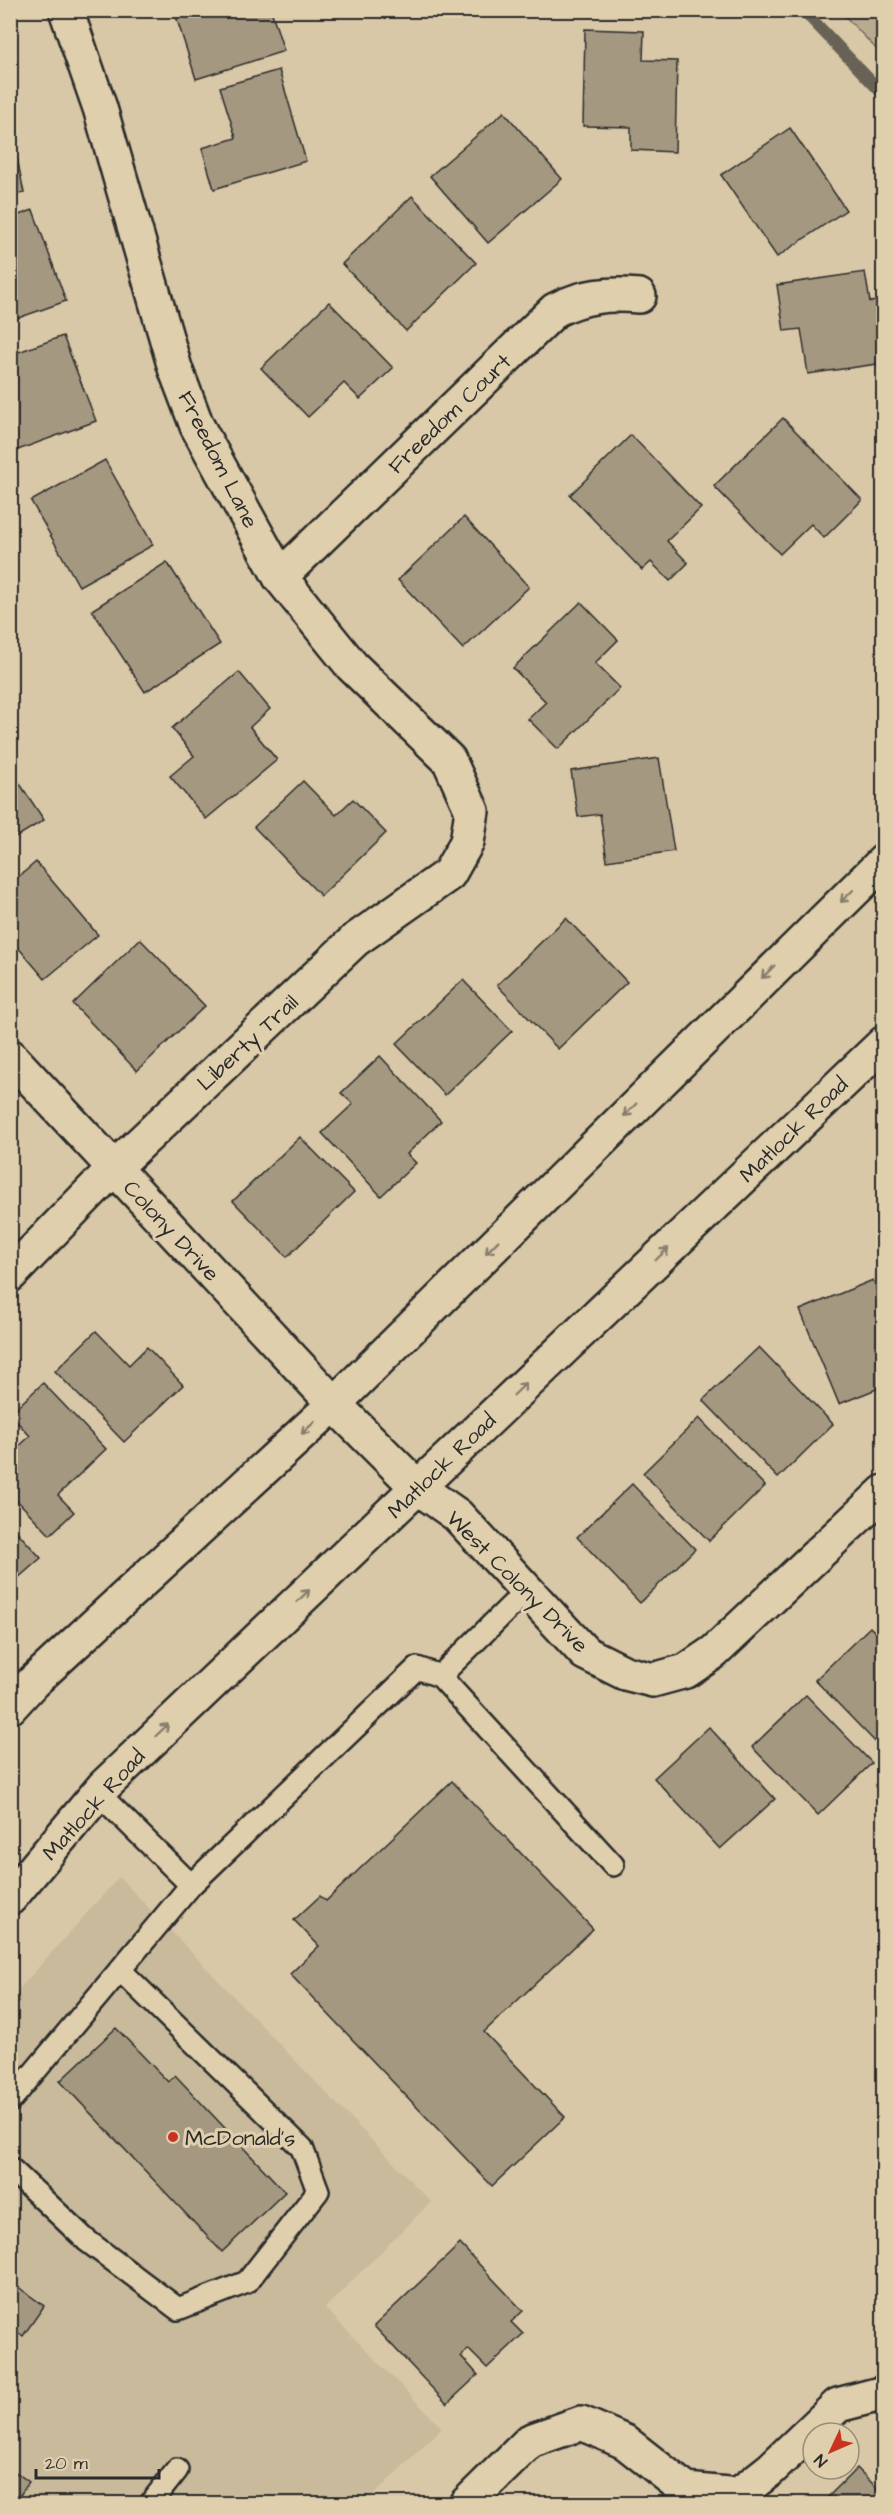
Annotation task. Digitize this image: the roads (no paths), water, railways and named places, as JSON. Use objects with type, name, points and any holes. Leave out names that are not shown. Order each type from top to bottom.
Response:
[{"type":"street","name":"Freedom Lane","points":[[66,10],[100,108],[175,368],[197,426],[280,578],[352,666],[449,760],[472,811]]},
{"type":"street","name":"Freedom Court","points":[[280,578],[555,310],[577,299],[611,293],[639,296]]},
{"type":"street","name":"Liberty Trail","points":[[10,1275],[114,1168],[355,940],[449,874],[468,842],[472,811]]},
{"type":"street","points":[[10,1707],[33,1682],[334,1404],[810,931],[884,861]]},
{"type":"street","name":"Matlock Road","points":[[10,1898],[98,1793],[884,1043]]},
{"type":"street","name":"Colony Drive","points":[[10,1056],[334,1404]]},
{"type":"street","name":"West Colony Drive","points":[[334,1404],[417,1487],[457,1515],[585,1653],[625,1673],[653,1680],[686,1671],[714,1652],[884,1492]]},
{"type":"street","points":[[466,2504],[530,2441],[581,2423],[625,2442],[687,2490],[738,2495],[771,2469],[838,2405],[884,2393]]},
{"type":"lane","points":[[440,1676],[527,1590]]},
{"type":"lane","points":[[10,2101],[191,1885],[417,1668],[440,1676],[613,1865]]},
{"type":"lane","points":[[98,1793],[191,1885]]},
{"type":"lane","points":[[10,2168],[86,2240],[178,2309],[246,2282],[318,2191],[302,2148],[120,1970]]},
{"type":"lane","points":[[150,2504],[177,2470]]},
{"type":"waterway","points":[[803,10],[884,95]]},
{"type":"place","name":"McDonald's","points":[[173,2137]]}]
